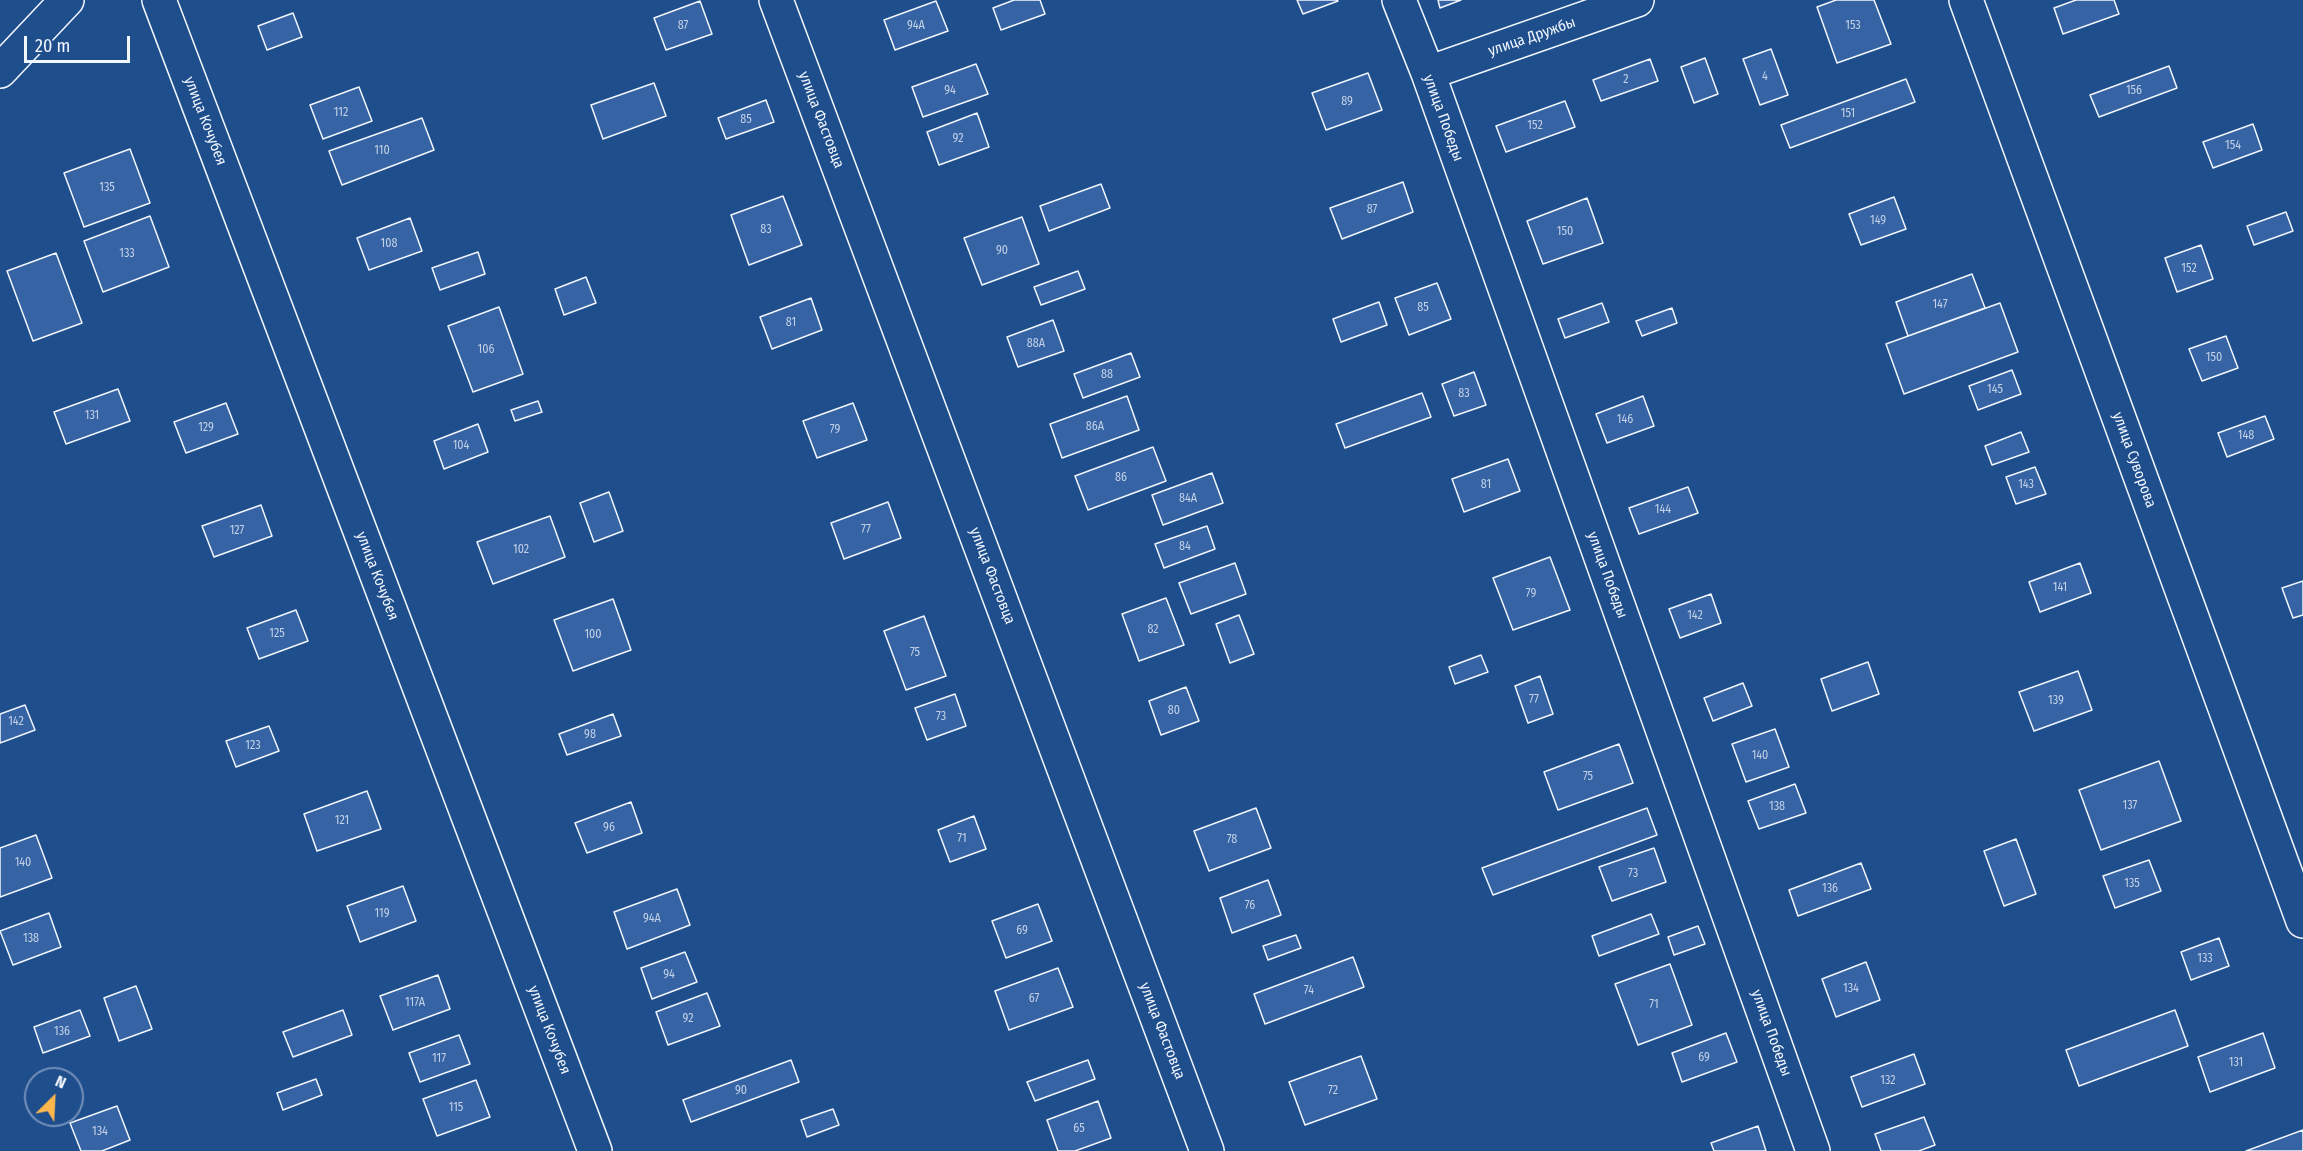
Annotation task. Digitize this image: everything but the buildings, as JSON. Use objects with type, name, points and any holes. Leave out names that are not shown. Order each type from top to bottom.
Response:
[{"type":"street","points":[[0,71],[67,0]]},
{"type":"street","name":"улица Кочубея","points":[[159,0],[595,1151]]},
{"type":"street","name":"улица Фастовца","points":[[776,0],[1208,1151]]},
{"type":"street","name":"улица Победы","points":[[1399,0],[1428,73],[1813,1151]]},
{"type":"street","name":"улица Дружбы","points":[[1428,73],[1636,0]]},
{"type":"street","name":"улица Суворова","points":[[1966,0],[2303,921]]}]
